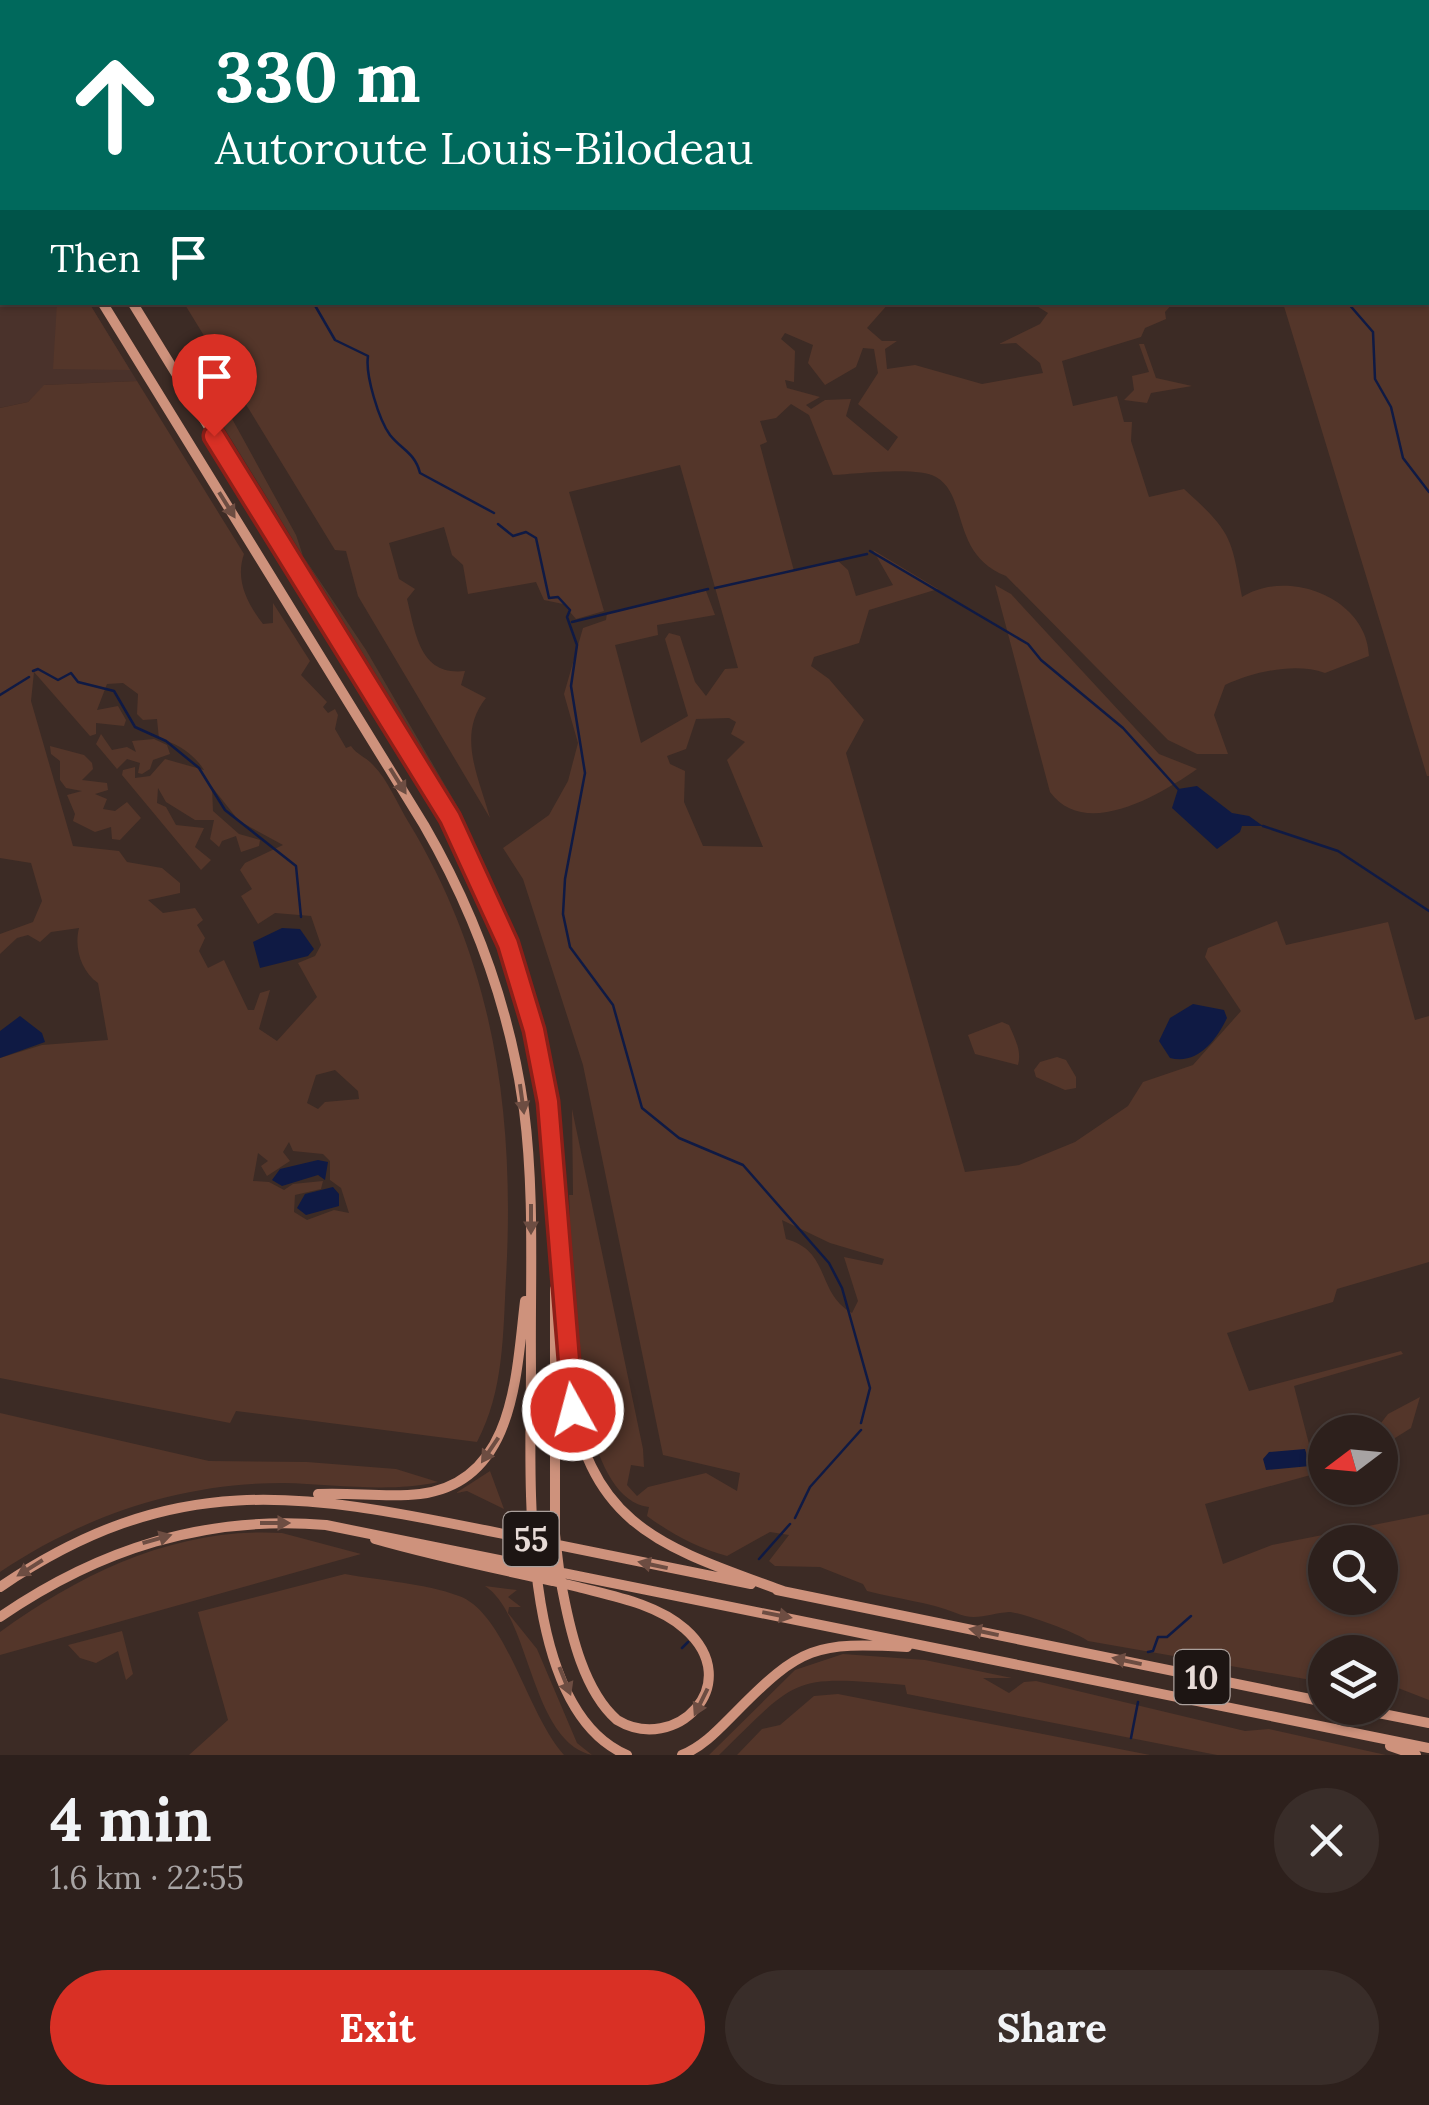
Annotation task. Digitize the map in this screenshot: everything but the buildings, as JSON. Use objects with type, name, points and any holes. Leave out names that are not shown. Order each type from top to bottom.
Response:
[{"type":"highway","points":[[104,305],[421,819],[467,907],[498,990],[518,1073],[529,1166],[530,1518],[537,1588],[557,1661],[578,1710],[600,1738],[627,1755]]},
{"type":"highway","points":[[134,305],[432,790],[478,871],[508,944],[534,1030],[549,1110],[570,1390],[578,1435],[594,1472],[626,1516],[657,1541],[783,1591]]},
{"type":"highway","points":[[326,1525],[584,1588],[667,1616],[691,1635],[708,1665],[708,1694],[693,1718],[671,1732],[650,1734],[630,1728],[612,1716],[585,1667],[563,1594],[554,1523],[556,1191]]},
{"type":"highway","points":[[277,1498],[426,1493],[454,1484],[481,1464],[500,1436],[512,1399],[530,1255]]},
{"type":"highway","name":"55","points":[[0,1587],[56,1552],[125,1522],[194,1505],[277,1498],[372,1507],[783,1591]]},
{"type":"highway","name":"55","points":[[0,1617],[78,1569],[146,1542],[234,1525],[326,1525],[941,1648]]},
{"type":"highway","name":"10","points":[[783,1591],[1308,1699]]},
{"type":"highway","points":[[682,1755],[712,1736],[782,1668],[810,1652],[850,1643],[941,1648]]},
{"type":"highway","name":"10","points":[[941,1648],[1429,1748]]},
{"type":"highway","points":[[1398,1717],[1427,1722]]},
{"type":"highway","points":[[1342,1731],[1416,1755]]},
{"type":"shaded area","points":[[0,305],[90,305],[137,381],[45,385],[28,402],[0,408]]},
{"type":"shaded area","points":[[57,305],[90,305],[130,370],[53,369]]},
{"type":"shaded area","points":[[185,305],[887,305],[867,328],[882,341],[897,341],[885,349],[887,369],[915,365],[982,384],[1043,373],[1040,363],[1016,343],[999,344],[1040,324],[1048,313],[1035,305],[1171,305],[1165,312],[1166,319],[1145,328],[1141,337],[1062,361],[1073,406],[1117,396],[1124,422],[1132,422],[1131,441],[1149,497],[1184,489],[1211,515],[1231,547],[1242,597],[1281,586],[1322,594],[1355,618],[1365,636],[1369,656],[1325,673],[1301,668],[1274,670],[1225,685],[1214,715],[1228,754],[1197,754],[1168,740],[1006,576],[976,554],[953,497],[936,477],[902,471],[833,475],[809,415],[791,404],[776,418],[760,421],[767,442],[760,445],[794,571],[837,560],[848,570],[856,596],[893,585],[873,550],[938,589],[869,610],[859,643],[814,657],[811,666],[829,679],[864,720],[846,753],[965,1172],[1019,1165],[1075,1142],[1128,1106],[1143,1082],[1193,1065],[1241,1011],[1205,957],[1208,948],[1277,921],[1286,945],[1388,922],[1415,1020],[1429,1016],[1429,1262],[1337,1289],[1333,1302],[1227,1333],[1249,1391],[1401,1351],[1403,1354],[1294,1386],[1308,1440],[1308,1476],[1205,1504],[1223,1564],[1272,1545],[1308,1538],[1308,1615],[1398,1615],[1398,1525],[1373,1525],[1429,1514],[1429,1700],[1398,1688],[1398,1635],[1308,1635],[1308,1679],[1088,1641],[1016,1613],[963,1616],[867,1591],[863,1584],[820,1567],[775,1566],[769,1561],[789,1535],[770,1532],[727,1556],[666,1529],[647,1516],[649,1507],[622,1493],[603,1463],[589,1420],[580,1370],[571,1268],[572,1109],[643,1449],[644,1467],[631,1465],[627,1485],[637,1496],[648,1487],[706,1473],[737,1491],[740,1473],[663,1455],[583,1065],[523,879],[503,848],[549,815],[568,781],[578,743],[564,694],[583,628],[606,620],[607,613],[706,591],[715,615],[657,625],[658,635],[615,645],[641,743],[688,716],[665,639],[669,633],[680,636],[695,682],[706,696],[725,669],[738,668],[680,465],[569,492],[604,611],[576,619],[563,604],[544,600],[536,582],[468,594],[463,565],[452,555],[444,527],[389,543],[399,579],[415,589],[407,599],[422,650],[438,667],[465,671],[461,685],[486,698],[477,712],[471,741],[490,818],[358,596],[346,551],[335,550]],"holes":[[[785,333],[813,345],[808,363],[825,385],[856,367],[863,348],[874,349],[878,373],[858,404],[898,437],[888,451],[846,416],[851,399],[825,400],[811,409],[806,405],[820,397],[787,388],[785,380],[794,382],[795,351],[781,339]],[[729,718],[736,722],[731,734],[745,742],[727,760],[763,847],[703,846],[684,802],[685,771],[670,764],[667,756],[686,749],[696,719]],[[782,1220],[830,1243],[884,1259],[882,1265],[844,1257],[858,1301],[852,1313],[833,1295],[810,1253],[786,1239]]]},
{"type":"shaded area","points":[[1284,305],[1429,305],[1427,776]]},
{"type":"shaded area","points":[[1139,344],[1144,344],[1156,378],[1192,386],[1151,393],[1147,403],[1124,400],[1134,390],[1132,376],[1149,372]]},
{"type":"shaded area","points":[[137,381],[244,554],[242,582],[252,608],[263,624],[273,623],[273,603],[310,661],[301,675],[327,702],[323,707],[328,713],[335,709],[335,729],[346,748],[351,746],[370,762],[388,785],[438,877],[462,931],[493,1043],[507,1159],[508,1218],[500,1362],[492,1403],[477,1442],[236,1411],[230,1423],[0,1378],[0,1058],[42,1045],[108,1040],[98,983],[80,958],[79,928],[51,932],[40,942],[28,935],[17,938],[0,954],[0,934],[33,922],[42,901],[31,863],[0,858],[0,408],[28,402],[44,385]],"holes":[[[34,672],[90,736],[96,734],[96,723],[124,726],[126,720],[118,706],[97,710],[107,684],[123,683],[138,694],[137,714],[143,720],[157,719],[159,739],[178,746],[200,764],[204,770],[165,759],[150,776],[135,778],[135,767],[123,770],[122,775],[201,870],[211,860],[195,847],[204,828],[176,825],[166,807],[157,803],[158,788],[166,802],[195,820],[214,820],[210,839],[219,847],[222,841],[236,836],[241,852],[259,846],[260,840],[239,834],[213,811],[212,787],[239,821],[283,845],[245,863],[240,870],[252,889],[241,896],[258,924],[275,913],[311,916],[321,945],[315,956],[298,963],[317,997],[277,1041],[259,1029],[270,990],[260,993],[254,1010],[248,1010],[224,960],[208,968],[199,951],[205,938],[197,925],[203,920],[195,908],[163,913],[148,900],[180,893],[180,883],[162,868],[127,862],[119,851],[73,846],[31,701]],[[335,1070],[358,1091],[359,1099],[325,1102],[318,1109],[307,1103],[316,1075]],[[289,1142],[293,1151],[323,1154],[330,1161],[330,1180],[341,1188],[349,1213],[334,1210],[307,1220],[294,1212],[295,1195],[321,1189],[323,1181],[293,1184],[284,1190],[269,1182],[253,1181],[258,1153],[268,1161],[261,1166],[267,1176],[290,1161],[283,1152]]]},
{"type":"shaded area","points":[[215,405],[225,406],[296,535],[303,556],[366,650],[463,816],[213,410]]},
{"type":"shaded area","points":[[995,585],[1011,594],[1159,754],[1197,769],[1123,808],[1102,813],[1065,806],[1050,792]]},
{"type":"shaded area","points":[[101,734],[112,750],[127,747],[136,752],[132,741],[154,739],[167,745],[170,754],[153,760],[150,769],[142,774],[138,773],[140,763],[127,759],[117,769],[96,744]]},
{"type":"shaded area","points":[[50,746],[84,755],[92,763],[93,769],[82,780],[107,783],[108,790],[95,794],[107,799],[103,809],[115,811],[127,802],[141,818],[120,840],[112,839],[111,827],[95,832],[73,821],[75,814],[67,795],[82,791],[66,788],[60,780],[60,761],[51,754]]},
{"type":"shaded area","points":[[1002,1022],[1009,1025],[1016,1040],[1018,1065],[975,1054],[968,1035]]},
{"type":"shaded area","points":[[1057,1057],[1066,1060],[1076,1077],[1076,1088],[1065,1090],[1036,1077],[1034,1070],[1040,1062]]},
{"type":"shaded area","points":[[1420,1397],[1411,1428],[1398,1436],[1398,1415],[1388,1414]]},
{"type":"shaded area","points":[[0,1413],[209,1461],[307,1462],[396,1469],[438,1482],[381,1487],[245,1484],[171,1496],[66,1534],[0,1572]]},
{"type":"shaded area","points":[[490,1471],[504,1509],[467,1491],[456,1493]]},
{"type":"shaded area","points":[[282,1533],[361,1554],[0,1655],[0,1632],[98,1573],[169,1546],[205,1538]]},
{"type":"shaded area","points":[[345,1574],[432,1588],[459,1596],[475,1606],[503,1643],[564,1755],[189,1755],[228,1720],[198,1612]]},
{"type":"shaded area","points":[[485,1586],[517,1590],[508,1597],[521,1607],[509,1607],[508,1613],[537,1649],[577,1743],[592,1755],[571,1745],[556,1727],[512,1623],[500,1601]]},
{"type":"shaded area","points":[[122,1631],[133,1674],[126,1680],[118,1651],[96,1663],[80,1658],[68,1645]]},
{"type":"shaded area","points":[[843,1654],[925,1660],[1012,1678],[983,1678],[1009,1693],[1024,1682],[1036,1681],[1245,1731],[1269,1729],[1386,1755],[1217,1755],[907,1694],[905,1685],[839,1681],[817,1682],[783,1696],[719,1755],[709,1755],[795,1670]]},
{"type":"shaded area","points":[[838,1694],[1150,1755],[737,1755],[762,1729],[780,1725],[814,1696]]},
{"type":"water","points":[[1197,786],[1232,813],[1249,816],[1263,826],[1242,826],[1240,832],[1217,849],[1172,808],[1178,789]]},
{"type":"water","points":[[282,928],[300,929],[314,949],[308,956],[260,968],[253,942]]},
{"type":"water","points":[[1193,1004],[1224,1010],[1227,1018],[1217,1035],[1197,1054],[1170,1058],[1159,1041],[1170,1018]]},
{"type":"water","points":[[20,1016],[42,1033],[45,1042],[0,1058],[0,1031]]},
{"type":"water","points":[[318,1160],[328,1162],[325,1180],[318,1175],[282,1186],[272,1180],[280,1169]]},
{"type":"water","points":[[333,1187],[339,1194],[339,1206],[306,1215],[297,1208],[305,1194]]},
{"type":"water","points":[[1305,1449],[1308,1466],[1266,1470],[1263,1459],[1269,1452]]},
{"type":"waterway","points":[[315,305],[335,340],[368,356],[371,385],[382,419],[420,473],[494,513]]},
{"type":"waterway","points":[[1350,305],[1373,332],[1375,379],[1391,407],[1403,458],[1429,492]]},
{"type":"waterway","points":[[498,524],[513,536],[526,532],[536,538],[549,598],[558,597],[570,610],[567,617],[577,645],[571,686],[585,773],[565,879],[563,914],[570,947],[613,1005],[642,1108],[679,1138],[743,1165],[829,1263],[842,1288],[870,1388],[861,1423]]},
{"type":"waterway","points":[[870,551],[1028,644],[1041,660],[1123,728],[1178,789]]},
{"type":"waterway","points":[[715,588],[867,554]]},
{"type":"waterway","points":[[572,622],[708,589]]},
{"type":"waterway","points":[[33,671],[38,669],[58,680],[71,673],[78,682],[114,691],[135,727],[166,741],[199,768],[225,810],[296,866],[301,917]]},
{"type":"waterway","points":[[0,695],[29,677]]},
{"type":"waterway","points":[[1263,826],[1338,851],[1429,911]]},
{"type":"waterway","points":[[795,1518],[810,1487],[861,1430]]},
{"type":"waterway","points":[[759,1559],[790,1524]]},
{"type":"waterway","points":[[1148,1652],[1153,1651],[1158,1637],[1167,1637],[1191,1616]]},
{"type":"waterway","points":[[682,1648],[688,1642]]},
{"type":"waterway","points":[[1131,1738],[1138,1702]]},
{"type":"route","points":[[214,436],[450,818],[508,944],[524,990],[548,1102],[564,1341],[573,1410]]}]
